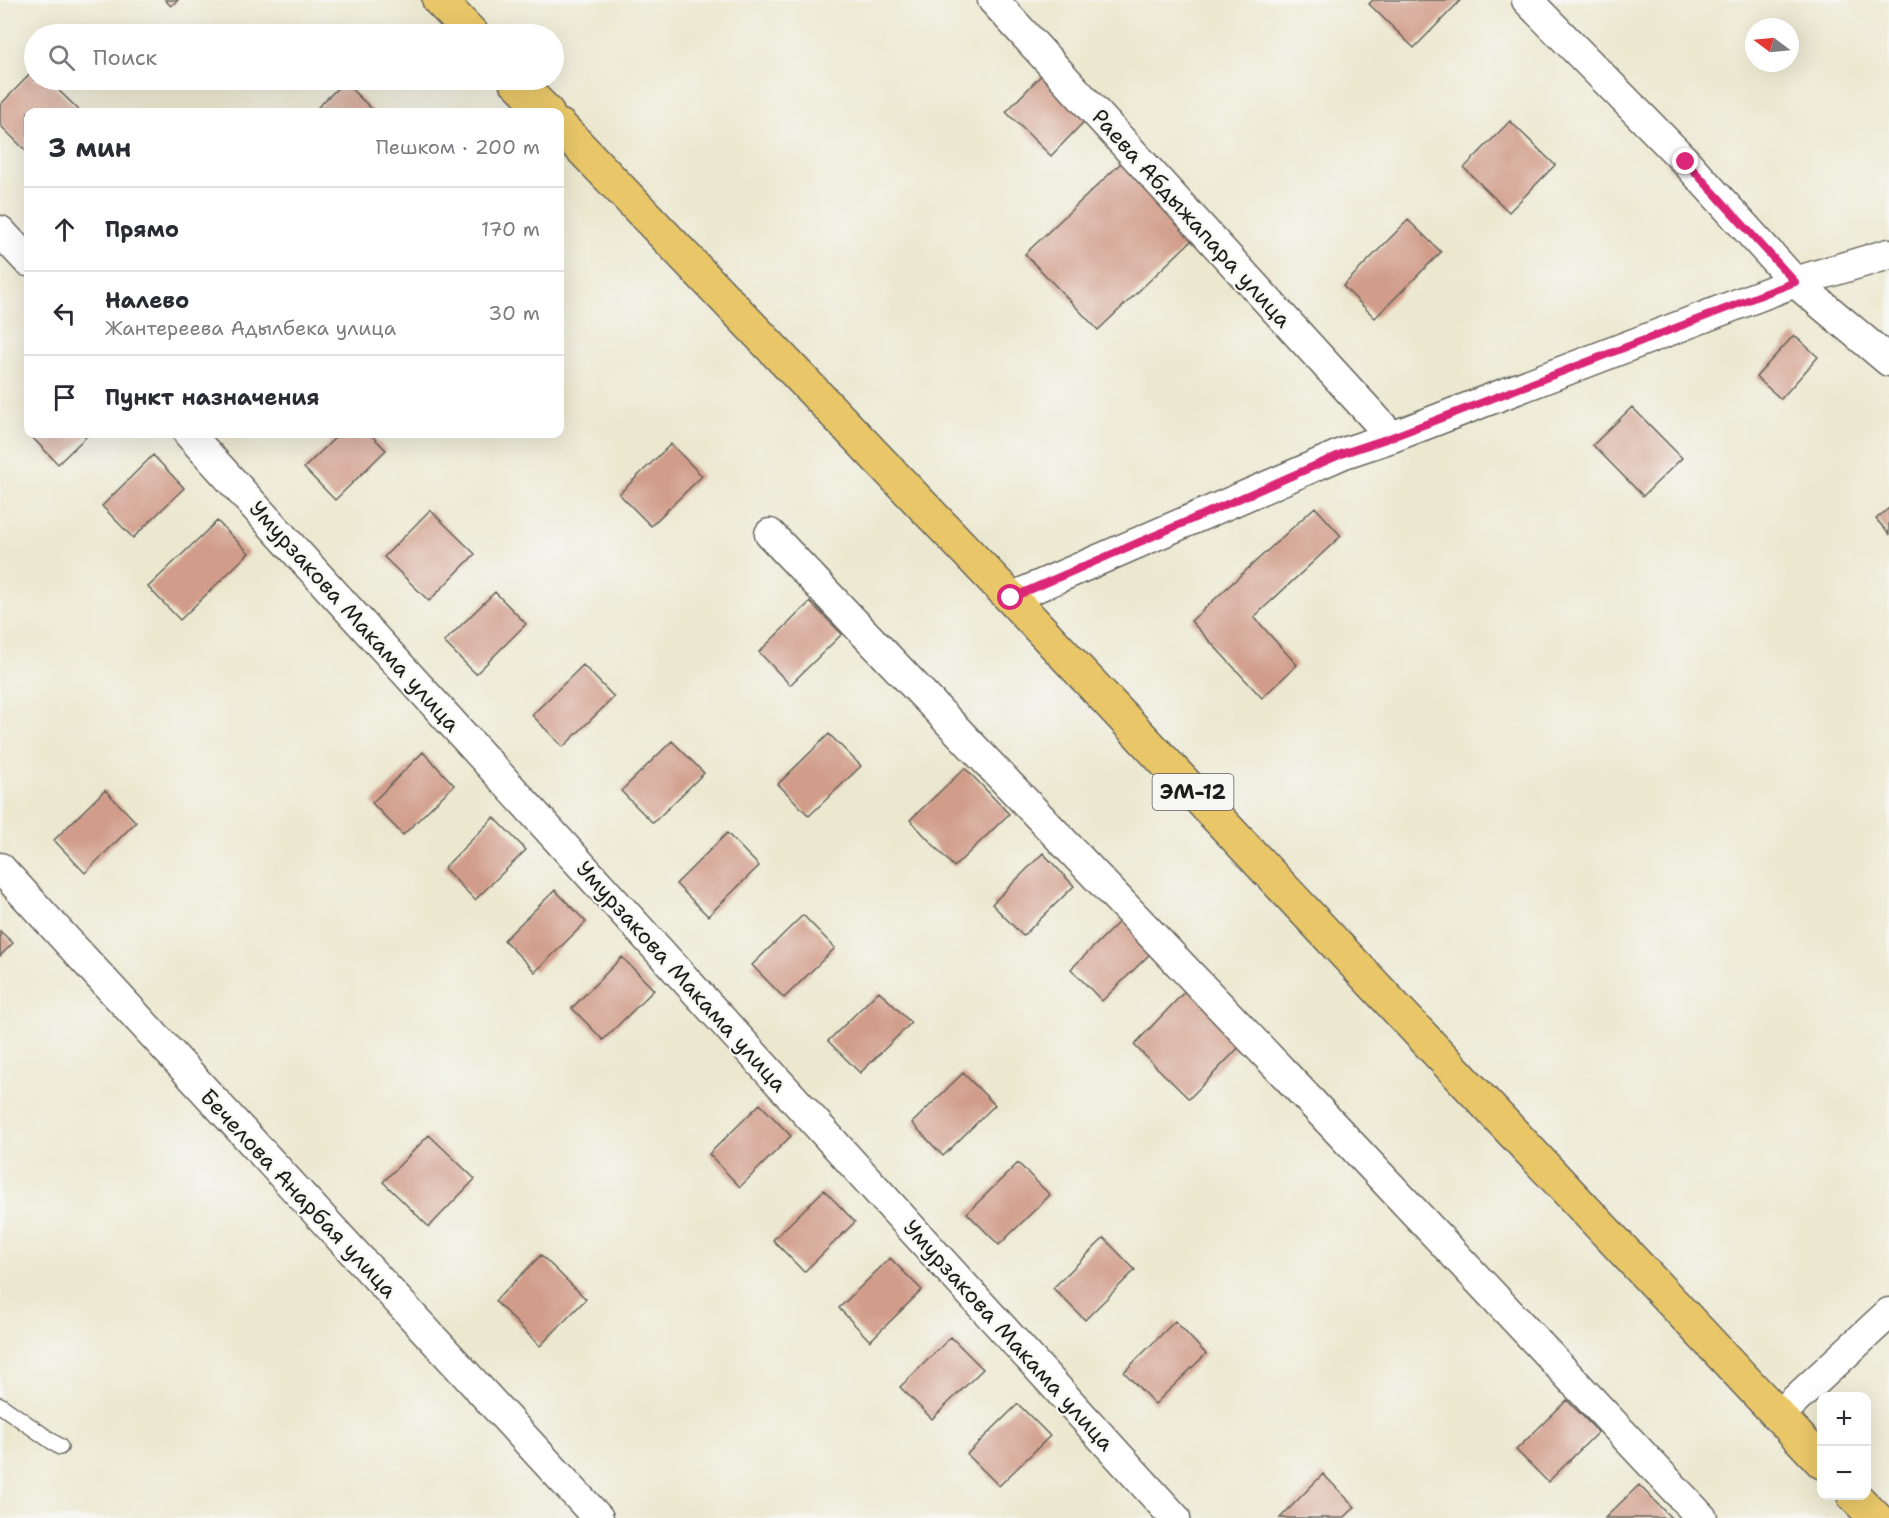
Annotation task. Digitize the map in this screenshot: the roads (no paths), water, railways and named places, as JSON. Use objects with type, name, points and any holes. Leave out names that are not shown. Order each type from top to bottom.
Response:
[{"type":"highway","points":[[440,0],[463,24]]},
{"type":"highway","points":[[525,90],[543,108]]},
{"type":"highway","name":"ЭМ-12","points":[[564,130],[1011,598],[1817,1458]]},
{"type":"highway","points":[[1858,1500],[1876,1518]]},
{"type":"street","name":"Раева Абдыжапара улица","points":[[993,0],[1392,437]]},
{"type":"street","points":[[1527,0],[1686,162],[1795,282],[1889,361]]},
{"type":"street","points":[[0,231],[24,257]]},
{"type":"street","points":[[1011,598],[1344,453],[1392,437],[1795,282],[1889,254]]},
{"type":"street","name":"Умурзакова Макама улица","points":[[193,438],[1175,1518]]},
{"type":"street","points":[[770,534],[1297,1087],[1702,1518]]},
{"type":"street","name":"Бечелова Анарбая улица","points":[[0,868],[598,1518]]},
{"type":"street","points":[[1777,1417],[1889,1313]]},
{"type":"lane","points":[[0,1405],[60,1447]]}]
